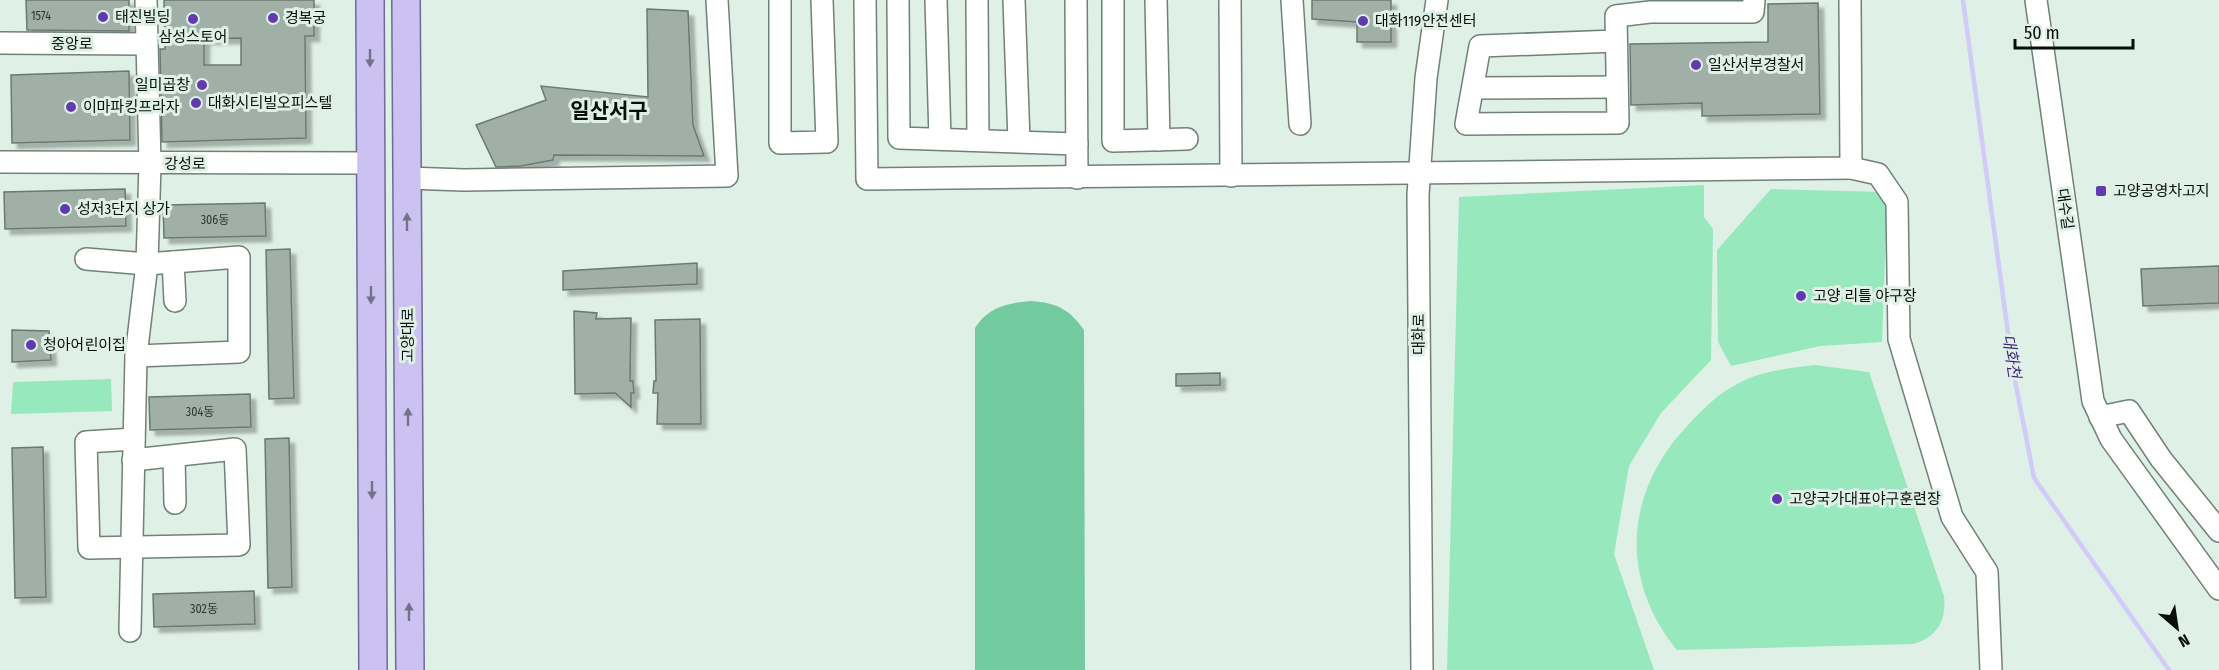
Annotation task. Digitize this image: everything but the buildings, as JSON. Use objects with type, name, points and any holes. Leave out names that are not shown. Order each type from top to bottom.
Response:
[{"type":"main road","points":[[370,0],[373,670]]},
{"type":"main road","name":"고양대로","points":[[406,0],[410,670]]},
{"type":"main road","points":[[407,44],[424,25],[425,0]]},
{"type":"street","points":[[130,631],[136,356],[147,264],[150,164],[145,44],[146,0]]},
{"type":"street","points":[[407,178],[464,180],[727,176],[717,0]]},
{"type":"street","points":[[780,0],[780,143],[827,142],[822,0]]},
{"type":"street","points":[[865,0],[867,179],[1851,168],[1878,174],[1897,202],[1899,339],[1952,518],[1987,572],[1991,670]]},
{"type":"street","points":[[898,0],[899,138],[1077,144]]},
{"type":"street","points":[[936,0],[940,139]]},
{"type":"street","points":[[976,0],[978,140]]},
{"type":"street","points":[[1014,0],[1019,141]]},
{"type":"street","points":[[1076,0],[1077,178]]},
{"type":"street","points":[[1113,0],[1113,141],[1187,139]]},
{"type":"street","points":[[1156,0],[1159,140]]},
{"type":"street","points":[[1230,0],[1231,176]]},
{"type":"street","points":[[1292,0],[1300,124]]},
{"type":"street","name":"대화로","points":[[1422,670],[1419,173],[1426,78],[1437,0]]},
{"type":"street","points":[[1616,41],[1480,46],[1466,124],[1618,123],[1616,16],[1650,6],[1754,12],[1754,0]]},
{"type":"street","points":[[1850,0],[1851,168]]},
{"type":"street","name":"대수길","points":[[2036,0],[2085,361],[2093,401],[2111,439],[2219,589]]},
{"type":"street","name":"중앙로","points":[[0,44],[145,44]]},
{"type":"street","points":[[1473,88],[1617,87]]},
{"type":"street","name":"강성로","points":[[0,162],[371,163]]},
{"type":"street","points":[[86,259],[147,264],[239,257],[239,352],[136,356]]},
{"type":"street","points":[[172,262],[175,301]]},
{"type":"street","points":[[2100,417],[2129,411],[2161,459],[2219,531]]},
{"type":"street","points":[[86,441],[174,456],[235,449],[239,545],[132,549],[89,548],[86,441]]},
{"type":"street","points":[[174,456],[175,503]]},
{"type":"green space","points":[[1704,185],[1704,217],[1713,229],[1711,360],[1661,413],[1629,466],[1614,554],[1654,670],[1447,670],[1459,197]]},
{"type":"green space","name":"고양 리틀 야구장","points":[[1771,189],[1883,192],[1887,202],[1882,342],[1820,346],[1731,366],[1718,342],[1717,250]]},
{"type":"green space","points":[[1031,301],[1062,308],[1084,330],[1085,670],[975,670],[975,328],[986,315],[999,307]]},
{"type":"green space","name":"고양국가대표야구훈련장","points":[[1815,365],[1869,372],[1944,596],[1942,621],[1934,633],[1913,644],[1677,650],[1658,622],[1645,593],[1638,564],[1637,534],[1642,505],[1652,476],[1668,449],[1690,423],[1725,391],[1766,373]]},
{"type":"green space","points":[[111,379],[112,411],[11,414],[13,382]]},
{"type":"waterway","name":"대화천","points":[[1963,0],[2013,370],[2034,478],[2169,670]]},
{"type":"place","name":"태진빌딩","points":[[103,17]]},
{"type":"place","name":"경복궁","points":[[273,18]]},
{"type":"place","name":"삼성스토어","points":[[193,19]]},
{"type":"place","name":"대화119안전센터","points":[[1363,21]]},
{"type":"place","name":"일산서부경찰서","points":[[1696,65]]},
{"type":"place","name":"일미곱창","points":[[202,85]]},
{"type":"place","name":"대화시티빌오피스텔","points":[[196,103]]},
{"type":"place","name":"이마파킹프라자","points":[[71,107]]},
{"type":"place","name":"고양공영차고지","points":[[2101,191]]},
{"type":"place","name":"성저3단지 상가","points":[[65,209]]},
{"type":"place","name":"고양 리틀 야구장","points":[[1801,296]]},
{"type":"place","name":"청아어린이집","points":[[31,345]]},
{"type":"place","name":"고양국가대표야구훈련장","points":[[1777,499]]},
{"type":"district","name":"일산서구","points":[[609,111]]}]
